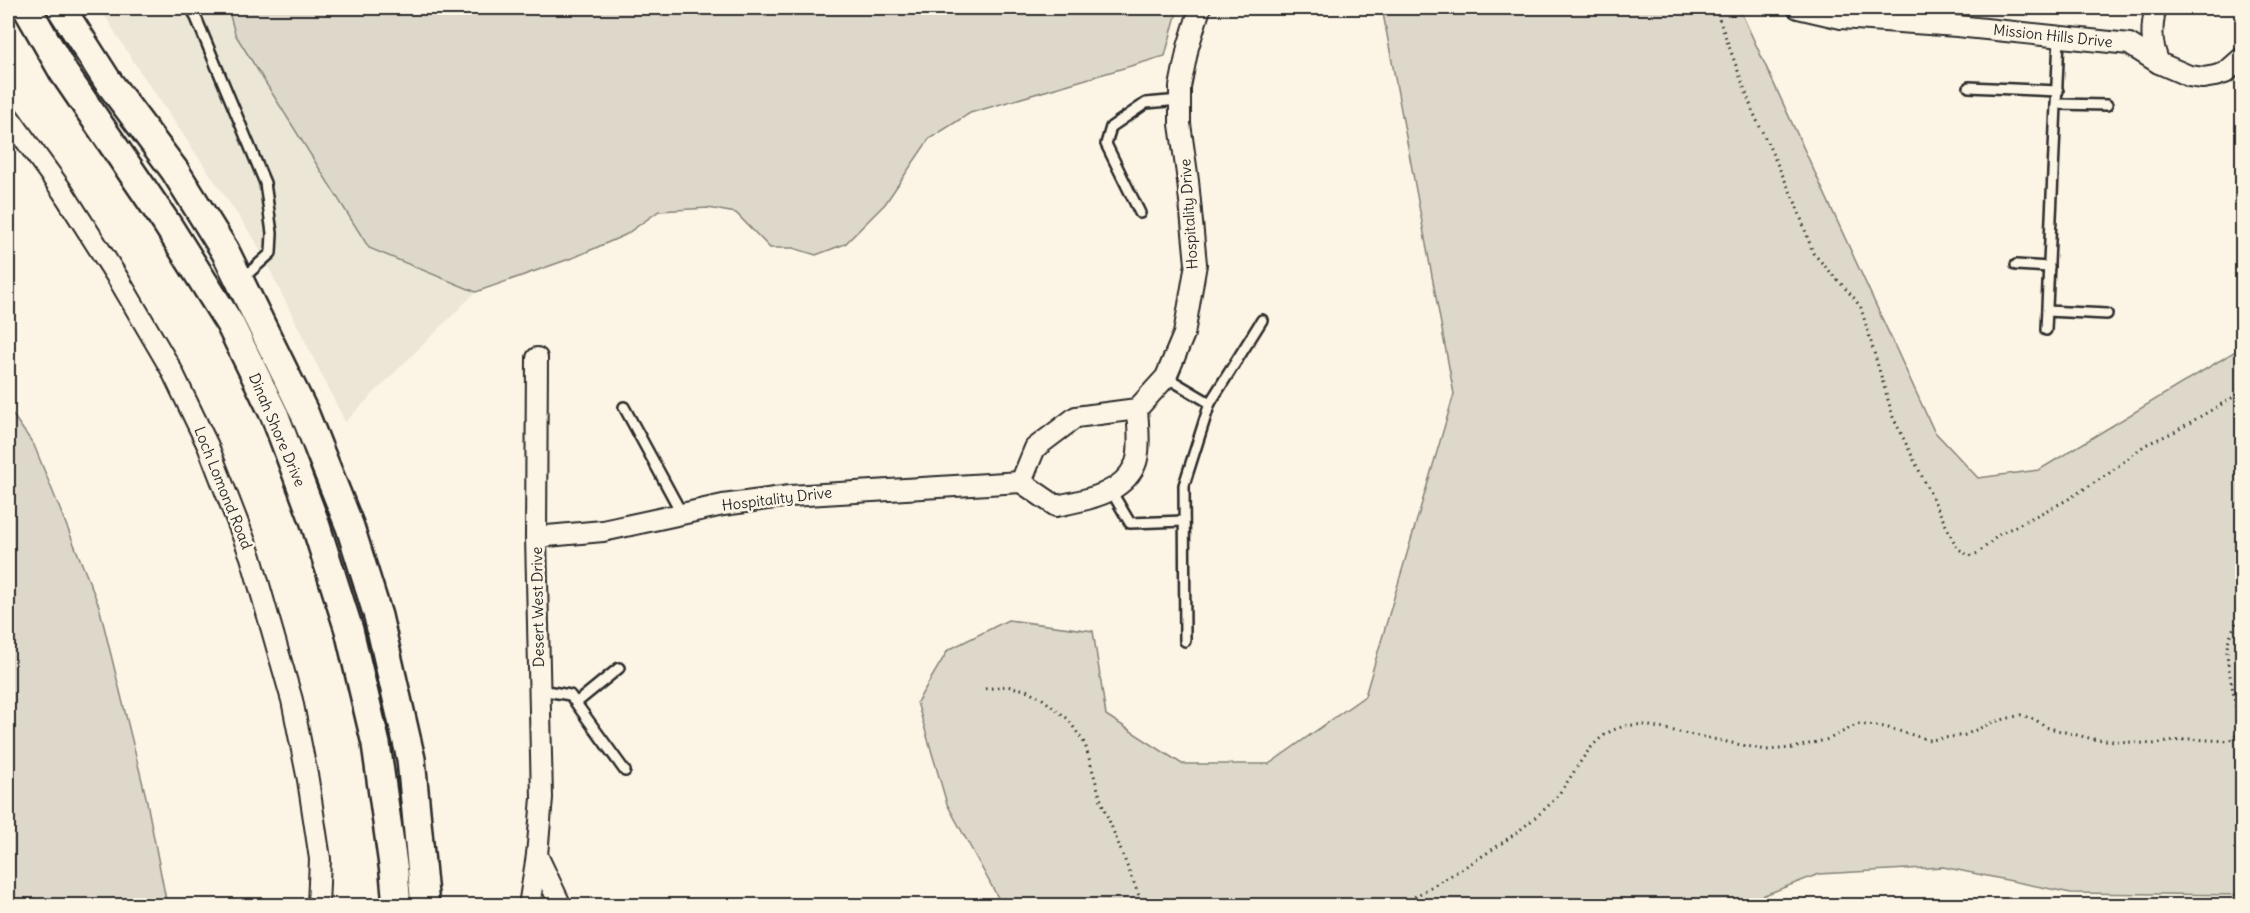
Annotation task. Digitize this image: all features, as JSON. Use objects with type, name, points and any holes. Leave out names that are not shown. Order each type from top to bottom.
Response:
[{"type":"main road","name":"Dinah Shore Drive","points":[[27,8],[64,73],[168,224],[230,324],[275,416],[314,520],[350,630],[376,744],[397,906]]},
{"type":"main road","name":"Dinah Shore Drive","points":[[61,8],[107,80],[175,171],[225,251],[304,412],[350,527],[378,616],[411,759],[425,906]]},
{"type":"street","name":"Hospitality Drive","points":[[1137,409],[1166,377],[1184,334],[1196,264],[1180,124],[1180,87],[1188,47],[1200,8]]},
{"type":"street","name":"Mission Hills Drive","points":[[1798,8],[1841,18],[1867,15],[2129,44],[2178,73],[2203,78],[2225,73],[2242,58]]},
{"type":"street","name":"Mission Hills Drive","points":[[2129,44],[2157,12]]},
{"type":"street","points":[[2157,12],[2151,36],[2159,63]]},
{"type":"street","name":"Loch Lomond Road","points":[[8,116],[63,192],[119,280],[171,369],[208,446],[251,557],[292,700],[308,780],[320,859],[318,906]]},
{"type":"street","name":"Desert West Drive","points":[[529,906],[537,855],[542,798],[536,537],[537,358]]},
{"type":"street","points":[[1137,409],[1136,464],[1122,481],[1100,497],[1056,506],[1021,482],[1035,448],[1076,417],[1137,409]]},
{"type":"street","name":"Hospitality Drive","points":[[536,537],[603,531],[723,505],[790,496],[1021,482]]},
{"type":"street","points":[[537,855],[561,906]]},
{"type":"lane","points":[[192,8],[265,183],[272,233],[271,253],[240,280]]},
{"type":"lane","points":[[2046,330],[2059,38]]},
{"type":"lane","points":[[1969,87],[2058,91]]},
{"type":"lane","points":[[1140,213],[1106,144],[1107,134],[1111,127],[1146,103],[1180,100]]},
{"type":"lane","points":[[2057,104],[2108,105]]},
{"type":"lane","points":[[2016,265],[2049,267]]},
{"type":"lane","points":[[2047,311],[2107,314]]},
{"type":"lane","points":[[1185,641],[1184,485],[1210,403],[1262,320]]},
{"type":"lane","points":[[1166,377],[1210,403]]},
{"type":"lane","points":[[624,407],[682,514]]},
{"type":"lane","points":[[1110,489],[1130,523],[1184,521]]},
{"type":"lane","points":[[576,703],[619,668]]},
{"type":"lane","points":[[540,690],[570,695],[625,771]]},
{"type":"path","points":[[1716,8],[1753,112],[1796,204],[1813,253],[1861,308],[1893,417],[1957,548],[1963,553],[1970,556],[1978,553],[2000,534],[2067,500],[2108,474],[2145,444],[2174,432],[2242,392]]},
{"type":"path","points":[[1399,906],[1512,836],[1550,804],[1596,741],[1615,728],[1632,724],[1778,751],[1828,739],[1858,724],[1885,727],[1930,740],[1965,735],[2015,715],[2028,716],[2044,727],[2093,739],[2153,744],[2188,739],[2228,741],[2237,733],[2227,650],[2234,626],[2242,613]]},
{"type":"path","points":[[985,689],[1006,686],[1026,690],[1040,697],[1068,719],[1085,744],[1101,800],[1143,906]]},
{"type":"shaded area","points":[[100,8],[228,8],[235,34],[369,248],[476,292],[345,422],[256,242],[131,58]]},
{"type":"shaded area","points":[[228,8],[1178,8],[1165,56],[970,113],[929,139],[885,204],[845,244],[816,255],[793,248],[770,248],[736,213],[708,208],[659,211],[625,235],[575,257],[476,292],[369,248],[235,34]]},
{"type":"shaded area","points":[[1382,8],[1739,8],[1934,431],[1978,478],[2039,470],[2242,347],[2242,895],[2071,893],[1943,867],[1819,874],[1736,906],[1002,905],[947,804],[917,702],[948,650],[1008,620],[1093,631],[1106,715],[1182,764],[1269,764],[1365,696],[1454,394]]},
{"type":"shaded area","points":[[8,408],[34,445],[99,606],[146,797],[167,905],[8,905]]}]
